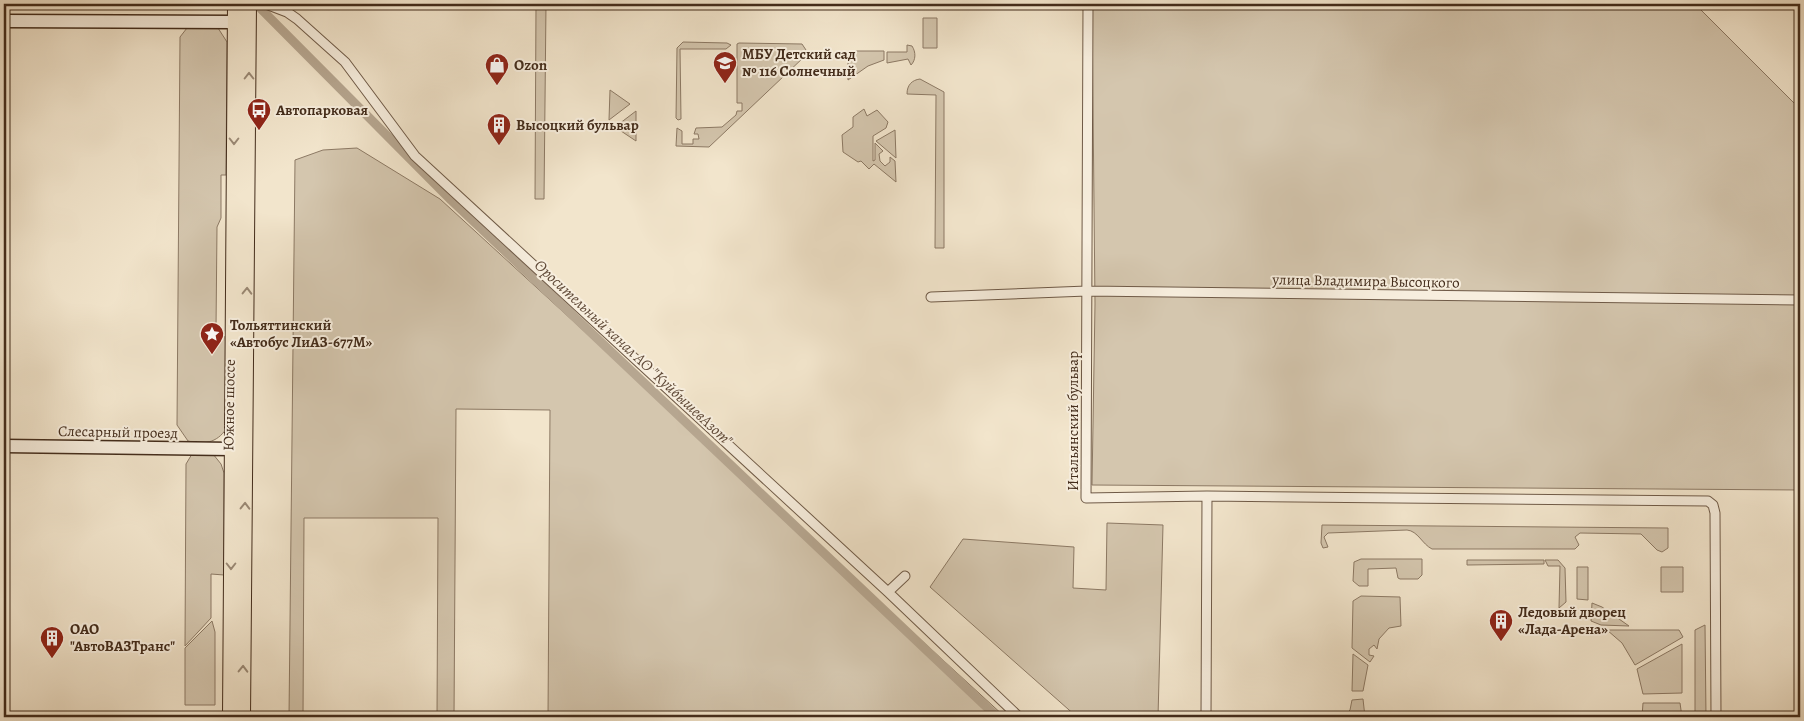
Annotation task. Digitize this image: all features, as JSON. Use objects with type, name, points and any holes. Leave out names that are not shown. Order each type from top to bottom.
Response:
[{"type":"main road","name":"Южное шоссе","points":[[230,717],[235,4]]},
{"type":"main road","name":"Южное шоссе","points":[[243,717],[249,4]]},
{"type":"street","points":[[266,4],[286,12],[325,43],[362,83],[415,156],[888,592],[1020,717]]},
{"type":"street","name":"Итальянский бульвар","points":[[1088,4],[1086,498],[1207,496]]},
{"type":"street","points":[[4,21],[235,22]]},
{"type":"street","name":"улица Владимира Высоцкого","points":[[931,297],[1087,291],[1800,300]]},
{"type":"street","name":"Слесарный проезд","points":[[4,446],[232,449]]},
{"type":"street","points":[[1206,717],[1207,496],[1708,500],[1715,509],[1716,717]]},
{"type":"street","points":[[888,592],[905,576]]},
{"type":"shaded area","points":[[536,4],[546,4],[544,199],[535,199]]},
{"type":"shaded area","points":[[1092,4],[1695,4],[1800,109],[1800,490],[1092,485],[1095,304]]},
{"type":"shaded area","points":[[923,18],[937,18],[937,48],[923,48]]},
{"type":"shaded area","points":[[187,28],[218,28],[227,42],[226,175],[221,175],[221,218],[217,227],[216,329],[225,337],[226,346],[226,429],[214,440],[204,443],[188,441],[177,425],[180,37]]},
{"type":"shaded area","points":[[683,42],[727,43],[731,45],[726,49],[680,49],[681,119],[678,120],[676,118],[677,48]]},
{"type":"shaded area","points":[[737,44],[802,44],[806,50],[804,57],[709,147],[676,146],[677,128],[682,131],[682,144],[693,144],[693,139],[699,139],[698,134],[694,134],[696,128],[722,127],[736,115],[737,111],[742,111],[742,103],[737,103]]},
{"type":"shaded area","points":[[907,45],[912,46],[915,53],[914,61],[911,65],[908,59],[887,63],[887,52],[907,52]]},
{"type":"shaded area","points":[[848,51],[884,51],[884,60],[868,66],[848,80]]},
{"type":"shaded area","points":[[920,79],[944,92],[944,248],[935,248],[936,95],[907,94],[911,84],[915,80]]},
{"type":"shaded area","points":[[610,90],[630,104],[609,120]]},
{"type":"shaded area","points":[[864,109],[867,116],[877,110],[888,122],[886,128],[873,136],[873,161],[875,160],[875,143],[883,151],[879,154],[880,161],[885,166],[890,162],[890,157],[895,161],[896,182],[874,164],[869,169],[861,161],[858,162],[843,152],[842,135],[853,127],[853,117]]},
{"type":"shaded area","points":[[636,111],[636,141],[615,127]]},
{"type":"shaded area","points":[[895,130],[896,158],[876,141]]},
{"type":"shaded area","points":[[357,148],[440,199],[1005,717],[548,717],[550,410],[456,409],[454,717],[437,717],[438,518],[304,518],[303,717],[289,717],[295,160],[323,150]]},
{"type":"shaded area","points":[[192,454],[213,454],[221,464],[224,473],[224,575],[211,574],[211,618],[185,646],[186,464]]},
{"type":"shaded area","points":[[1107,523],[1163,525],[1158,717],[1077,717],[930,587],[963,539],[1074,547],[1073,588],[1106,590]]},
{"type":"shaded area","points":[[1322,525],[1668,528],[1668,548],[1662,552],[1657,550],[1641,534],[1580,533],[1575,537],[1579,545],[1575,549],[1432,549],[1417,535],[1407,530],[1328,533],[1324,537],[1328,547],[1323,548],[1321,543]]},
{"type":"shaded area","points":[[1361,559],[1422,559],[1422,575],[1418,579],[1400,579],[1398,578],[1396,568],[1368,569],[1368,586],[1359,586],[1353,581],[1354,562]]},
{"type":"shaded area","points":[[1467,560],[1544,560],[1544,564],[1467,565]]},
{"type":"shaded area","points":[[1545,560],[1558,560],[1565,568],[1566,602],[1559,608],[1560,566],[1548,566]]},
{"type":"shaded area","points":[[1577,567],[1588,567],[1588,600],[1577,599]]},
{"type":"shaded area","points":[[1661,567],[1683,567],[1683,592],[1661,592]]},
{"type":"shaded area","points":[[1361,596],[1400,597],[1401,626],[1389,628],[1379,639],[1377,649],[1374,645],[1369,649],[1369,655],[1374,656],[1370,662],[1352,648],[1353,601]]},
{"type":"shaded area","points":[[1592,603],[1602,607],[1629,626],[1601,625],[1591,621]]},
{"type":"shaded area","points":[[212,621],[215,632],[215,705],[185,705],[185,648]]},
{"type":"shaded area","points":[[1705,625],[1706,717],[1695,717],[1695,630]]},
{"type":"shaded area","points":[[1607,630],[1679,630],[1683,637],[1635,665],[1622,643]]},
{"type":"shaded area","points":[[1682,644],[1682,693],[1643,694],[1637,669]]},
{"type":"shaded area","points":[[1353,654],[1368,665],[1363,691],[1352,691]]},
{"type":"shaded area","points":[[1363,699],[1365,717],[1343,717],[1350,710],[1352,700]]},
{"type":"shaded area","points":[[1643,703],[1680,703],[1682,717],[1642,717]]},
{"type":"waterway","name":"Оросительный канал АО \"КуйбышевАзот\"","points":[[256,4],[451,200],[997,717]]},
{"type":"place","name":"МБУ Детский сад № 116 Солнечный","points":[[725,84]]},
{"type":"place","name":"Ozon","points":[[497,86]]},
{"type":"place","name":"Автопарковая","points":[[259,131]]},
{"type":"place","name":"Высоцкий бульвар","points":[[499,146]]},
{"type":"place","name":"Тольяттинский «Автобус ЛиАЗ-677М»","points":[[212,355]]},
{"type":"place","name":"Ледовый дворец «Лада-Арена»","points":[[1501,642]]},
{"type":"place","name":"ОАО \"АвтоВАЗТранс\"","points":[[52,659]]}]
